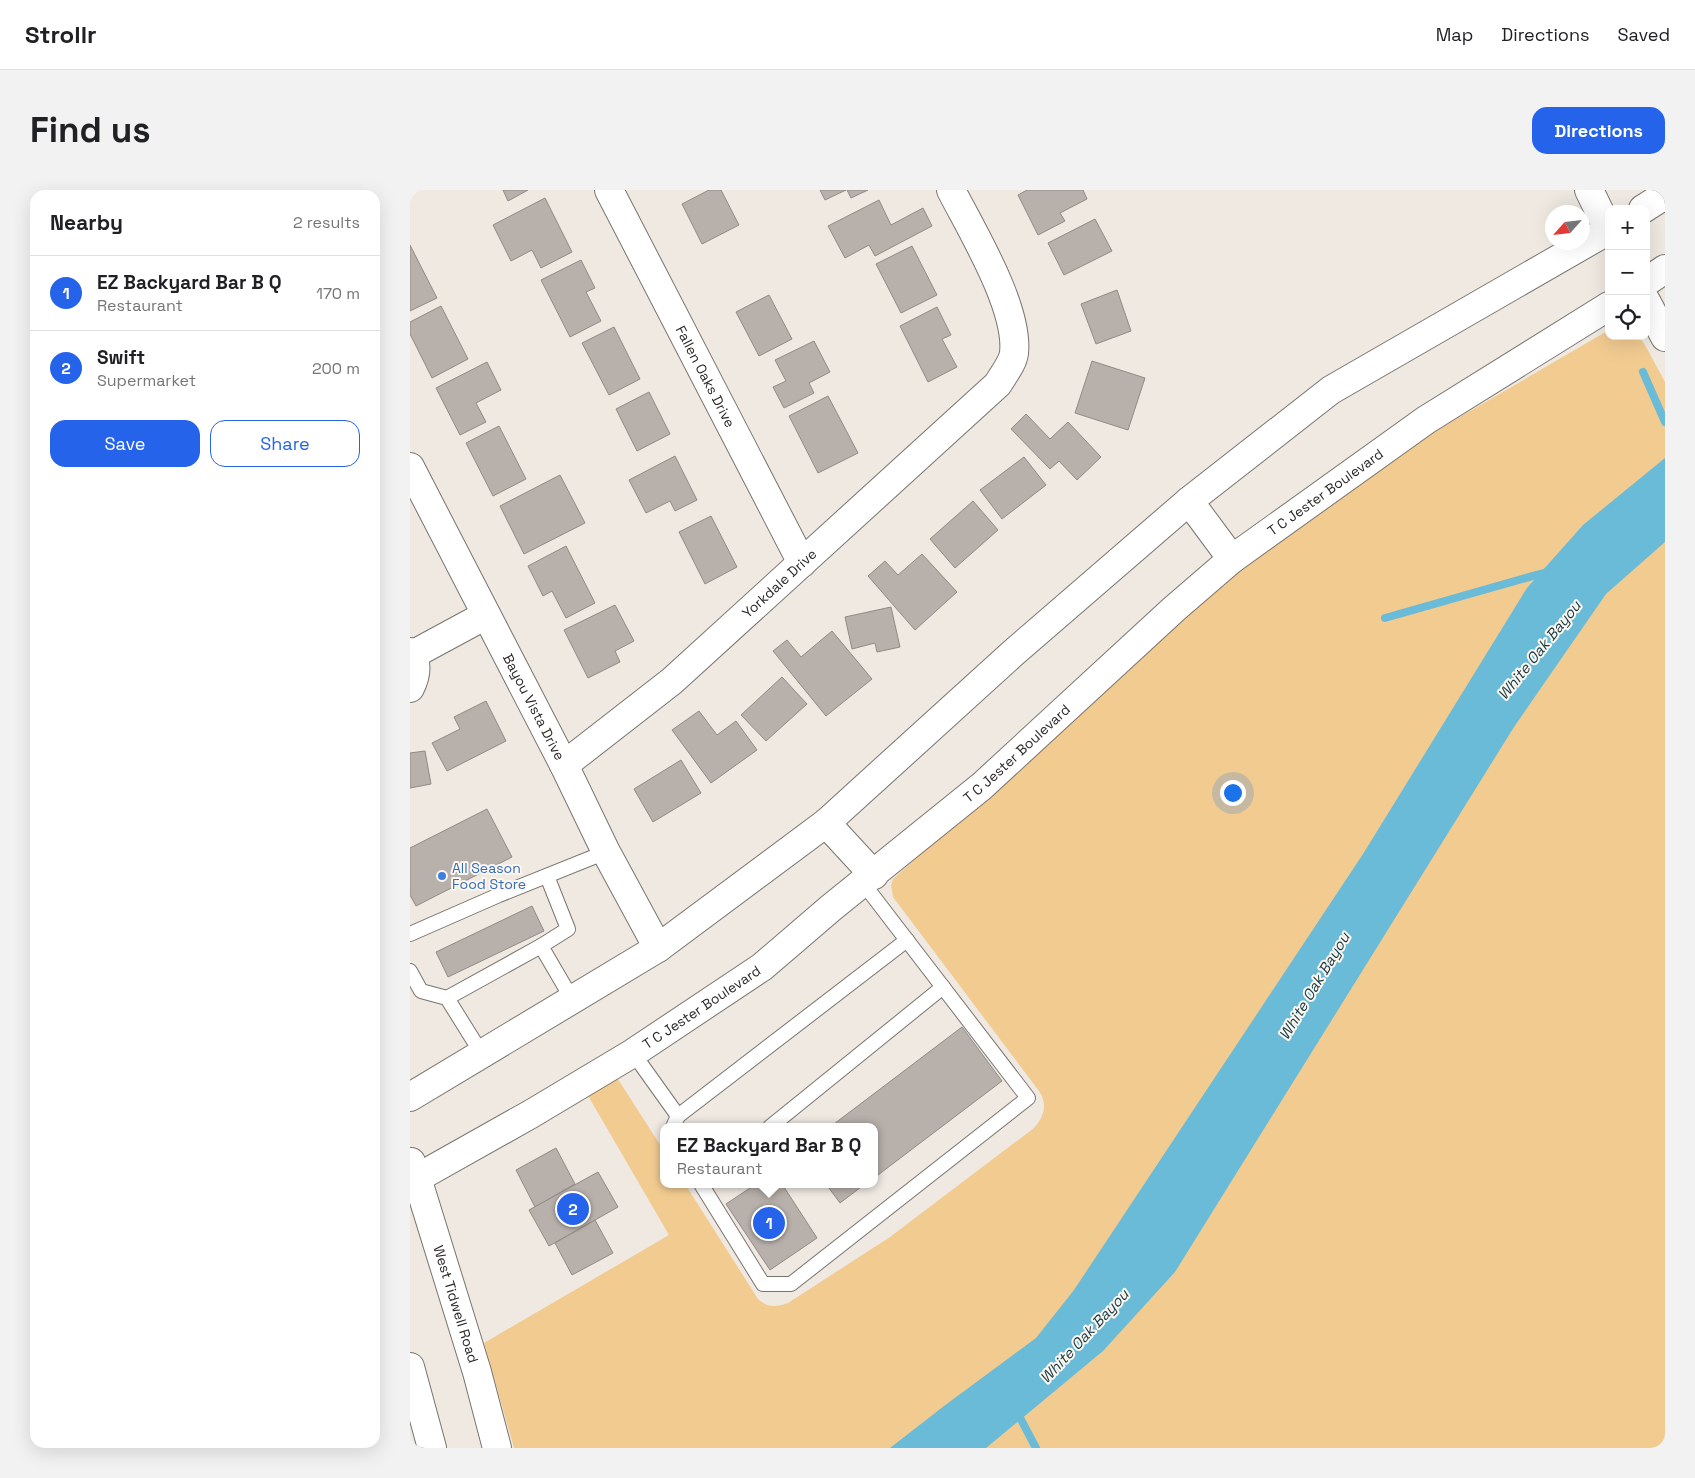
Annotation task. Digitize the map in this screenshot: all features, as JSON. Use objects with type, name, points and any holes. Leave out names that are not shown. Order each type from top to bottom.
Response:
[{"type":"main road","name":"Fallen Oaks Drive","points":[[609,190],[802,563]]},
{"type":"main road","name":"Yorkdale Drive","points":[[564,765],[672,681],[998,384],[1014,355],[1014,328],[996,277],[951,190]]},
{"type":"main road","points":[[1589,190],[1605,222]]},
{"type":"main road","points":[[1650,205],[1665,195]]},
{"type":"main road","points":[[410,1097],[658,948],[826,823],[1012,654],[1189,500],[1331,390],[1605,232]]},
{"type":"main road","points":[[1650,279],[1665,270]]},
{"type":"main road","name":"T C Jester Boulevard","points":[[412,1174],[531,1114],[633,1053],[762,967],[982,786],[1174,608],[1232,559],[1426,420],[1605,308]]},
{"type":"main road","points":[[1650,308],[1665,337]]},
{"type":"main road","name":"Bayou Vista Drive","points":[[410,467],[564,765],[606,852],[658,948]]},
{"type":"main road","points":[[1189,500],[1232,559]]},
{"type":"main road","points":[[410,688],[415,679],[416,667],[411,653],[486,615]]},
{"type":"main road","points":[[826,823],[868,879]]},
{"type":"main road","name":"West Tidwell Road","points":[[412,1174],[477,1372],[497,1448]]},
{"type":"main road","points":[[410,1367],[432,1448]]},
{"type":"lane","points":[[410,934],[498,895],[606,852]]},
{"type":"lane","points":[[447,998],[568,929],[547,876]]},
{"type":"lane","points":[[703,1188],[763,1284],[791,1284],[1028,1098],[907,940],[868,879]]},
{"type":"lane","points":[[633,1053],[675,1121],[907,940]]},
{"type":"lane","points":[[541,946],[572,999]]},
{"type":"lane","points":[[410,970],[421,991],[447,998],[482,1054]]},
{"type":"lane","points":[[775,1123],[943,987]]},
{"type":"shaded area","points":[[1605,332],[1605,340],[1642,340],[1665,382],[1665,1448],[514,1448],[484,1343],[669,1235],[587,1094],[616,1076],[660,1145],[660,1188],[688,1188],[758,1299],[765,1304],[776,1306],[788,1303],[890,1237],[1034,1128],[1044,1110],[1042,1096],[893,897],[891,885],[893,879],[1198,600],[1371,472],[1434,432]]},
{"type":"water","name":"White Oak Bayou","points":[[1665,458],[1665,542],[1606,594],[1514,727],[1175,1272],[1103,1351],[986,1448],[890,1448],[1036,1338],[1074,1290],[1363,854],[1527,588],[1583,525]]},
{"type":"building","points":[[503,190],[528,190],[508,201]]},
{"type":"building","points":[[709,190],[721,190],[739,225],[702,244],[682,204]]},
{"type":"building","points":[[820,190],[846,190],[825,200]]},
{"type":"building","points":[[847,190],[868,190],[851,198]]},
{"type":"building","points":[[1027,190],[1083,190],[1087,199],[1060,213],[1065,221],[1038,235],[1018,195]]},
{"type":"building","points":[[545,198],[572,252],[541,268],[532,250],[511,261],[493,225]]},
{"type":"building","points":[[879,200],[891,225],[923,208],[932,226],[875,256],[869,245],[845,258],[828,226]]},
{"type":"building","points":[[1095,219],[1112,251],[1064,275],[1048,243]]},
{"type":"building","points":[[410,245],[437,298],[410,311]]},
{"type":"building","points":[[912,246],[937,295],[901,313],[876,264]]},
{"type":"building","points":[[581,260],[595,288],[586,292],[601,321],[570,337],[541,280]]},
{"type":"building","points":[[1117,290],[1131,331],[1096,344],[1081,304]]},
{"type":"building","points":[[769,295],[792,339],[759,356],[736,312]]},
{"type":"building","points":[[441,306],[468,359],[432,378],[410,334],[410,322]]},
{"type":"building","points":[[937,307],[951,335],[942,339],[957,367],[928,382],[900,326]]},
{"type":"building","points":[[614,327],[640,379],[609,395],[582,343]]},
{"type":"building","points":[[814,341],[830,372],[809,383],[814,393],[784,408],[773,387],[786,381],[775,360]]},
{"type":"building","points":[[1092,361],[1145,378],[1128,430],[1075,413]]},
{"type":"building","points":[[487,362],[501,390],[476,403],[486,422],[460,435],[436,388]]},
{"type":"building","points":[[649,392],[670,434],[637,451],[616,409]]},
{"type":"building","points":[[828,396],[858,453],[818,473],[789,416]]},
{"type":"building","points":[[1026,414],[1050,439],[1068,422],[1101,457],[1077,480],[1059,461],[1050,469],[1011,429]]},
{"type":"building","points":[[499,426],[526,479],[493,496],[466,443]]},
{"type":"building","points":[[675,456],[697,500],[675,511],[670,501],[646,513],[629,480]]},
{"type":"building","points":[[1024,457],[1046,485],[1002,519],[980,490]]},
{"type":"building","points":[[560,475],[585,523],[524,554],[500,506]]},
{"type":"building","points":[[973,501],[998,530],[955,568],[930,539]]},
{"type":"building","points":[[711,516],[737,567],[705,584],[679,532]]},
{"type":"building","points":[[566,546],[595,603],[566,618],[552,591],[543,596],[528,566]]},
{"type":"building","points":[[922,554],[957,592],[915,630],[868,576],[885,561],[898,575]]},
{"type":"building","points":[[615,605],[634,641],[615,651],[620,662],[588,678],[564,630]]},
{"type":"building","points":[[891,607],[900,647],[877,652],[875,643],[852,649],[845,617]]},
{"type":"building","points":[[832,631],[872,679],[826,716],[773,651],[787,640],[801,657]]},
{"type":"building","points":[[782,677],[807,704],[766,741],[741,715]]},
{"type":"building","points":[[486,701],[506,741],[447,771],[432,743],[460,729],[454,717]]},
{"type":"building","points":[[699,711],[717,735],[736,721],[757,750],[711,783],[672,730]]},
{"type":"building","points":[[425,751],[431,784],[410,788],[410,753]]},
{"type":"building","points":[[681,760],[701,793],[653,822],[634,789]]},
{"type":"building","name":"All Season Food Store","points":[[487,809],[512,857],[416,906],[410,895],[410,848]]},
{"type":"building","points":[[532,906],[544,931],[448,977],[436,952]]},
{"type":"building","points":[[962,1027],[1002,1081],[878,1175],[878,1123],[835,1123]]},
{"type":"building","points":[[556,1148],[575,1184],[535,1207],[516,1170]]},
{"type":"building","points":[[598,1172],[618,1207],[549,1246],[529,1210]]},
{"type":"building","points":[[750,1188],[785,1188],[817,1238],[770,1270],[726,1204]]},
{"type":"building","points":[[829,1188],[860,1188],[840,1203]]},
{"type":"building","points":[[595,1220],[613,1253],[572,1275],[555,1243]]},
{"type":"waterway","points":[[1643,372],[1665,422]]},
{"type":"waterway","points":[[1385,618],[1547,572]]},
{"type":"waterway","points":[[1016,1410],[1036,1448]]},
{"type":"place","name":"All Season Food Store","points":[[442,876]]},
{"type":"place","name":"Swift","points":[[573,1209]]},
{"type":"place","name":"EZ Backyard Bar B Q","points":[[769,1223]]}]
